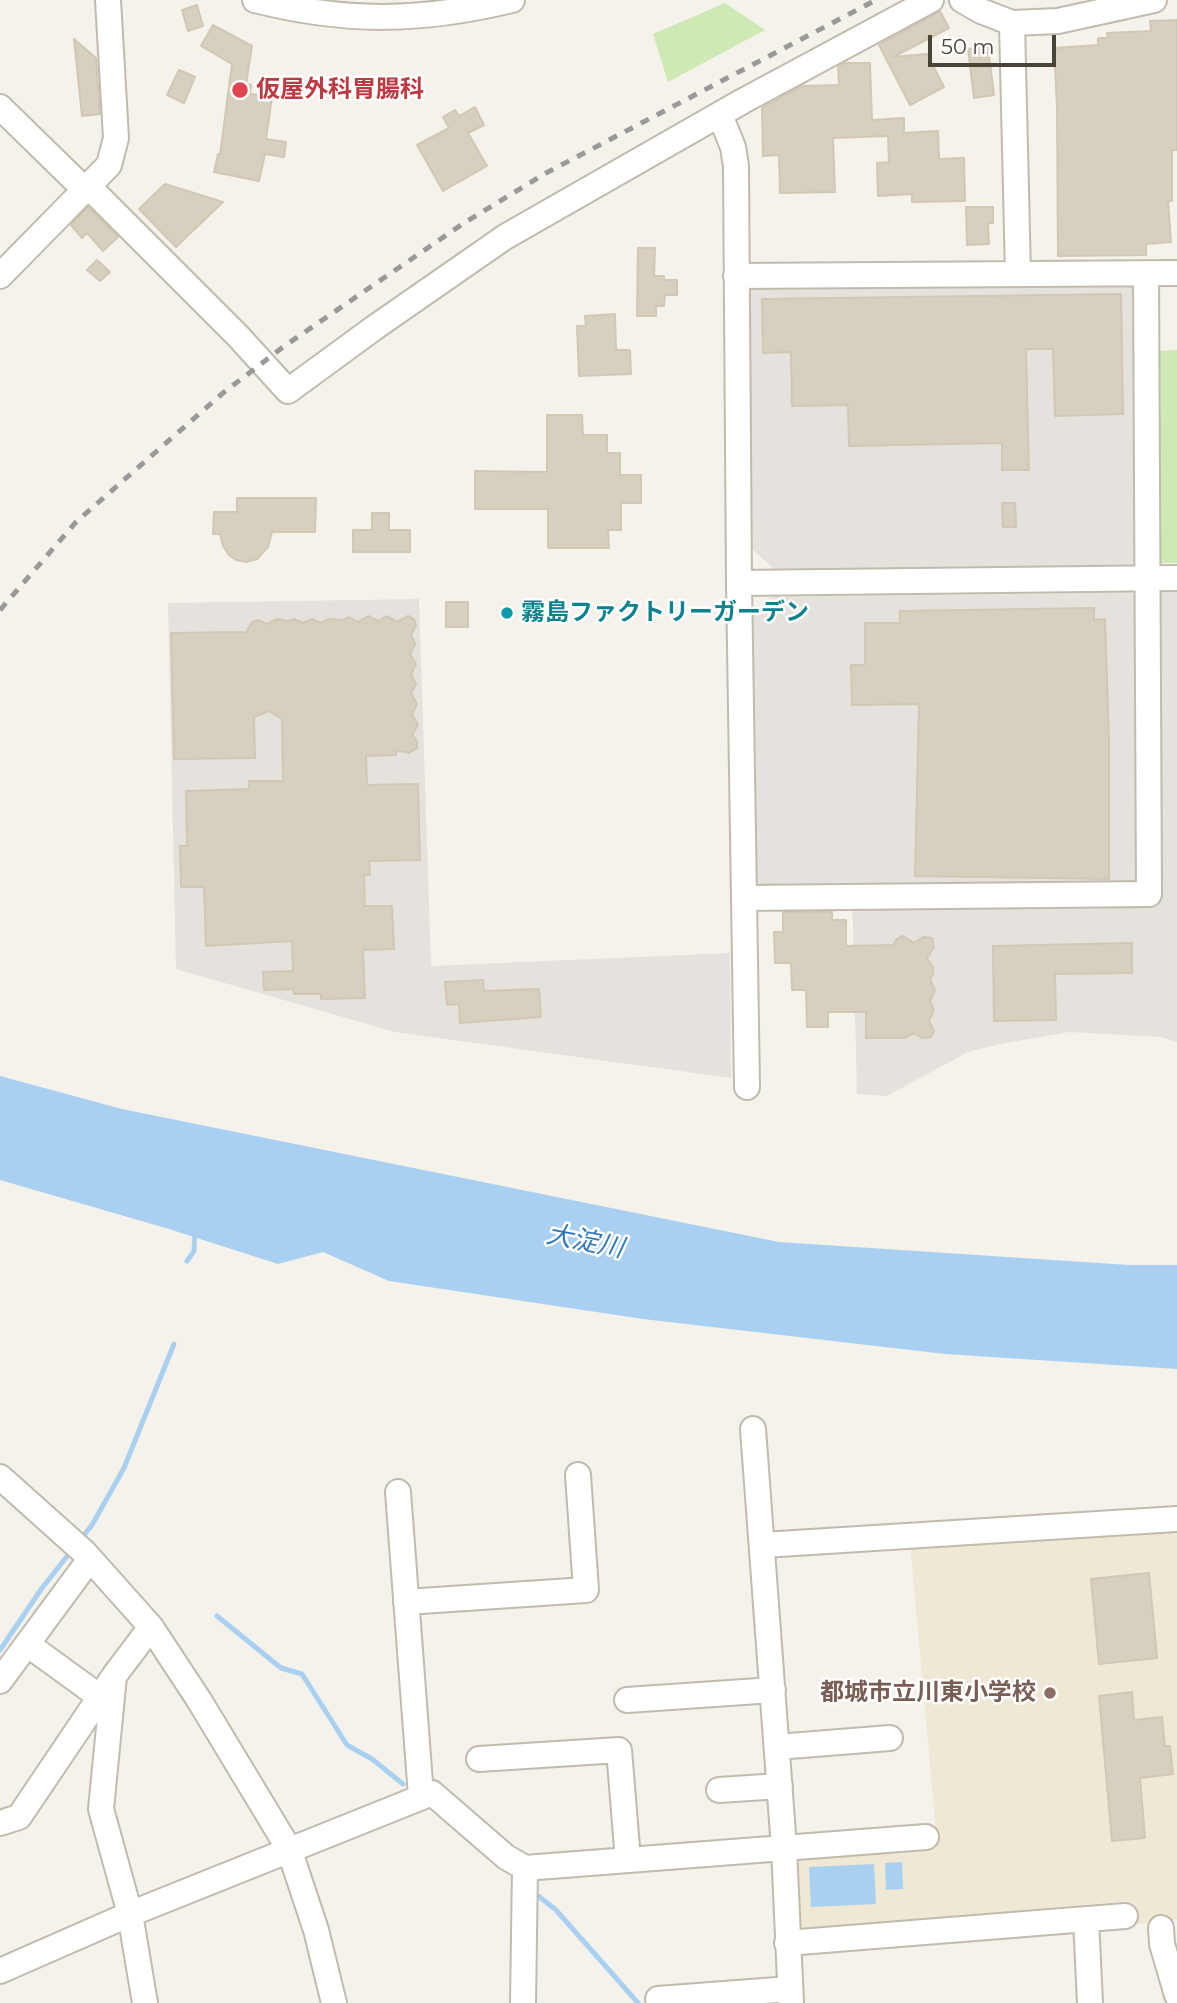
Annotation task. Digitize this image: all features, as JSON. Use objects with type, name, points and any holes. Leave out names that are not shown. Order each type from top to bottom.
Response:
[{"type":"street","points":[[0,276],[109,165],[117,138],[108,0]]},
{"type":"street","points":[[254,0],[296,10],[374,18],[413,8],[458,12],[512,0]]},
{"type":"street","points":[[0,107],[238,336],[288,391],[505,237],[931,0]]},
{"type":"street","points":[[962,0],[1012,23],[1058,21],[1154,0]]},
{"type":"street","points":[[1012,23],[1018,274]]},
{"type":"street","points":[[720,115],[733,147],[736,166],[747,1087]]},
{"type":"street","points":[[736,276],[1177,272]]},
{"type":"street","points":[[744,898],[1149,894],[1146,273]]},
{"type":"street","points":[[739,583],[1177,578]]},
{"type":"street","points":[[658,1999],[791,1996],[780,1786],[753,1429]]},
{"type":"street","points":[[406,1602],[586,1590],[578,1475]]},
{"type":"street","points":[[0,1477],[88,1556],[151,1627],[199,1700],[289,1849],[316,1930],[334,2003]]},
{"type":"street","points":[[398,1492],[421,1796]]},
{"type":"street","points":[[763,1545],[1177,1519]]},
{"type":"street","points":[[0,1681],[88,1556]]},
{"type":"street","points":[[0,1822],[19,1817],[114,1676],[151,1627]]},
{"type":"street","points":[[27,1644],[100,1697]]},
{"type":"street","points":[[114,1676],[101,1809],[130,1914],[145,2003]]},
{"type":"street","points":[[627,1700],[773,1690]]},
{"type":"street","points":[[777,1746],[890,1738]]},
{"type":"street","points":[[479,1759],[619,1750],[628,1860]]},
{"type":"street","points":[[719,1790],[780,1786]]},
{"type":"street","points":[[0,1971],[130,1914],[432,1793],[506,1857],[525,1868],[926,1838]]},
{"type":"street","points":[[523,2003],[525,1868]]},
{"type":"street","points":[[787,1943],[1125,1916]]},
{"type":"street","points":[[1086,1919],[1090,2003]]},
{"type":"street","points":[[1161,1928],[1162,1944],[1177,1995]]},
{"type":"shaded area","points":[[1130,284],[1138,291],[1138,565],[775,570],[750,547],[746,289]]},
{"type":"shaded area","points":[[1177,592],[1177,1042],[1161,1037],[1069,1032],[968,1052],[887,1096],[857,1094],[852,890],[768,891],[754,879],[753,616],[770,597]]},
{"type":"shaded area","points":[[419,599],[431,966],[730,953],[731,1078],[395,1032],[176,969],[168,603]]},
{"type":"shaded area","name":"都城市立川東小学校","points":[[1177,1528],[1177,1920],[1128,1925],[1126,1901],[804,1930],[796,1923],[793,1854],[937,1843],[910,1543]]},
{"type":"green space","points":[[725,3],[765,30],[668,82],[653,34]]},
{"type":"green space","points":[[1177,350],[1177,563],[1158,563],[1154,351]]},
{"type":"water","name":"大淀川","points":[[0,1076],[122,1109],[779,1242],[1129,1265],[1177,1265],[1177,1369],[945,1354],[643,1319],[389,1281],[323,1252],[278,1264],[0,1180]]},
{"type":"water","points":[[902,1862],[903,1889],[886,1890],[885,1863]]},
{"type":"water","points":[[874,1864],[876,1904],[811,1907],[809,1867]]},
{"type":"building","points":[[197,5],[203,26],[188,31],[182,10]]},
{"type":"building","points":[[940,11],[949,28],[893,57],[927,54],[944,87],[910,105],[879,45]]},
{"type":"building","points":[[1177,20],[1177,150],[1172,150],[1172,201],[1168,201],[1171,242],[1146,244],[1146,255],[1058,256],[1054,48],[1098,45],[1098,38],[1108,38],[1107,33],[1151,31],[1150,21]]},
{"type":"building","name":"仮屋外科胃腸科","points":[[213,25],[252,46],[246,84],[251,85],[250,94],[272,97],[266,139],[286,142],[284,157],[265,154],[259,181],[214,172],[218,154],[220,155],[232,64],[201,46]]},
{"type":"building","points":[[74,39],[96,58],[100,114],[82,116]]},
{"type":"building","points":[[988,47],[994,95],[974,98],[968,49]]},
{"type":"building","points":[[845,63],[870,63],[872,120],[904,118],[904,133],[938,131],[939,159],[964,158],[965,201],[912,202],[912,194],[878,196],[877,163],[889,162],[888,136],[833,138],[835,192],[780,193],[779,155],[763,156],[762,108],[802,86],[839,85],[838,67]]},
{"type":"building","points":[[179,70],[195,77],[184,103],[167,95]]},
{"type":"building","points":[[475,107],[484,125],[468,133],[487,166],[443,191],[417,145],[449,128],[443,117],[455,110],[459,116]]},
{"type":"building","points":[[165,184],[223,202],[176,247],[139,209]]},
{"type":"building","points":[[88,207],[118,237],[103,251],[87,233],[82,238],[71,225]]},
{"type":"building","points":[[966,207],[993,207],[993,223],[988,223],[989,244],[967,245]]},
{"type":"building","points":[[638,248],[655,248],[654,276],[664,276],[664,280],[677,280],[677,295],[665,295],[664,306],[656,306],[656,316],[637,316]]},
{"type":"building","points":[[97,260],[110,272],[100,281],[87,270]]},
{"type":"building","points":[[1121,294],[1123,414],[1055,416],[1053,349],[1026,349],[1029,470],[1002,470],[1002,443],[849,446],[848,405],[792,406],[791,352],[763,353],[762,299]]},
{"type":"building","points":[[615,314],[616,350],[630,350],[631,374],[579,376],[577,326],[586,326],[585,316]]},
{"type":"building","points":[[547,415],[582,415],[583,435],[607,435],[607,453],[620,453],[620,475],[641,475],[641,503],[621,503],[621,530],[608,530],[609,548],[548,548],[548,509],[475,509],[475,471],[547,472]]},
{"type":"building","points":[[237,498],[316,498],[315,532],[272,532],[268,547],[257,559],[246,562],[236,560],[223,546],[220,534],[213,534],[214,512],[237,512]]},
{"type":"building","points":[[1002,503],[1015,503],[1016,527],[1003,527]]},
{"type":"building","points":[[372,513],[389,513],[389,530],[410,530],[410,552],[353,552],[353,530],[372,530]]},
{"type":"building","points":[[446,602],[468,602],[468,627],[446,627]]},
{"type":"building","points":[[1094,608],[1094,620],[1105,619],[1109,739],[1109,879],[915,876],[919,704],[852,705],[851,665],[865,665],[865,623],[900,623],[900,611]]},
{"type":"building","points":[[368,616],[378,621],[387,616],[397,622],[408,616],[414,619],[416,625],[411,635],[415,644],[410,654],[416,664],[411,674],[416,684],[411,693],[417,704],[412,714],[418,725],[412,735],[417,741],[417,748],[409,753],[396,750],[396,755],[366,756],[367,785],[418,784],[420,860],[369,861],[370,875],[364,875],[365,906],[392,906],[394,949],[363,950],[365,998],[321,999],[321,994],[294,994],[293,989],[264,990],[263,972],[293,971],[292,941],[206,946],[204,887],[181,887],[180,846],[187,846],[186,791],[249,789],[249,781],[283,781],[282,719],[269,711],[254,717],[255,758],[174,759],[171,633],[246,632],[252,622],[258,620],[267,624],[277,619],[294,619],[303,623],[312,619],[321,623],[328,619],[343,620],[349,617],[358,622]]},
{"type":"building","points":[[783,912],[832,912],[832,920],[846,920],[846,946],[893,945],[903,936],[914,943],[923,937],[932,938],[934,947],[927,958],[933,967],[930,979],[935,990],[930,1001],[934,1010],[929,1021],[934,1031],[931,1037],[922,1038],[914,1033],[904,1038],[866,1038],[866,1012],[828,1012],[828,1027],[807,1027],[806,990],[792,990],[791,963],[775,963],[774,932],[783,932]]},
{"type":"building","points":[[1132,943],[1132,973],[1055,974],[1056,1020],[994,1021],[993,946]]},
{"type":"building","points":[[483,980],[484,991],[539,989],[541,1017],[460,1023],[459,1004],[447,1005],[445,982]]},
{"type":"building","points":[[1149,1573],[1157,1658],[1099,1664],[1091,1579]]},
{"type":"building","points":[[1132,1692],[1134,1720],[1162,1717],[1165,1746],[1170,1746],[1173,1774],[1140,1778],[1145,1838],[1112,1841],[1099,1696]]},
{"type":"waterway","points":[[187,1261],[194,1251],[195,1231]]},
{"type":"waterway","points":[[80,1540],[92,1525],[124,1468],[174,1344]]},
{"type":"waterway","points":[[0,1650],[42,1588],[72,1550]]},
{"type":"waterway","points":[[217,1616],[281,1668],[302,1674],[347,1745],[372,1759],[403,1784]]},
{"type":"waterway","points":[[532,1891],[556,1910],[638,2003]]},
{"type":"railway","points":[[0,610],[76,522],[223,393],[283,347],[464,223],[546,173],[876,0]]},
{"type":"place","name":"仮屋外科胃腸科","points":[[240,90]]},
{"type":"place","name":"霧島ファクトリーガーデン","points":[[507,613]]},
{"type":"place","name":"都城市立川東小学校","points":[[1050,1693]]}]
